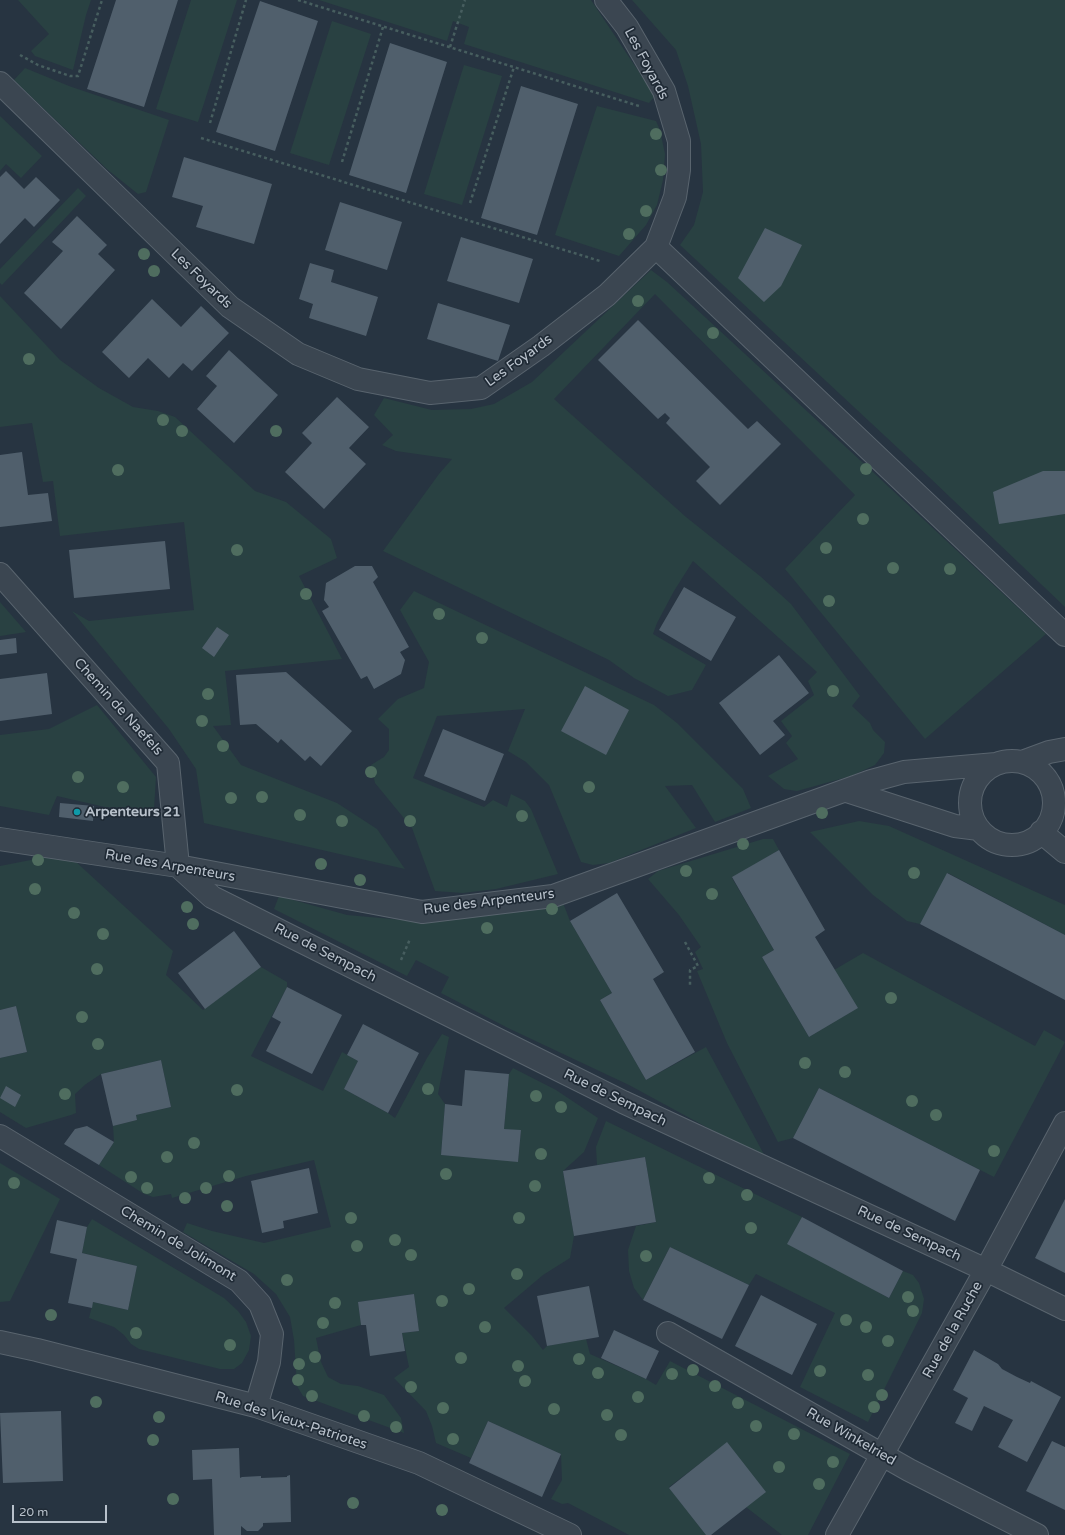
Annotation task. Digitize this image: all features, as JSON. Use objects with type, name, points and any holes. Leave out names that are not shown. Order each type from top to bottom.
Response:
[{"type":"street","name":"Les Foyards","points":[[0,84],[230,307],[298,354],[358,380],[430,394],[481,388],[541,346],[601,299],[656,247],[675,197],[679,170],[679,141],[670,116],[664,92],[627,27],[606,0]]},
{"type":"street","points":[[656,247],[1065,635]]},
{"type":"street","name":"Chemin de Naefels","points":[[0,574],[168,764],[178,866]]},
{"type":"street","points":[[1022,762],[1041,773],[1047,782],[1052,792],[1052,813],[1042,832],[1021,844],[1010,845],[998,842],[988,837],[979,829],[973,819],[970,809],[970,798],[973,787],[978,778],[986,770],[996,764],[1004,762],[1022,762],[1065,748]]},
{"type":"street","name":"Rue des Arpenteurs","points":[[0,839],[178,866],[422,912],[553,896],[871,781],[904,772],[996,764]]},
{"type":"street","points":[[846,791],[956,826],[979,829]]},
{"type":"street","points":[[1042,832],[1065,852]]},
{"type":"street","name":"Rue de Sempach","points":[[178,866],[212,897],[623,1102],[986,1270],[1065,1309]]},
{"type":"street","name":"Rue de la Ruche","points":[[837,1535],[986,1270],[1065,1123]]},
{"type":"street","name":"Chemin de Jolimont","points":[[0,1136],[239,1281],[260,1304],[272,1334],[269,1362],[256,1406]]},
{"type":"street","name":"Rue Winkelried","points":[[668,1333],[909,1470],[1037,1535]]},
{"type":"street","name":"Rue des Vieux-Patriotes","points":[[0,1342],[37,1350],[256,1406],[419,1463],[570,1535]]},
{"type":"path","points":[[20,55],[44,67],[70,76],[78,76],[102,0]]},
{"type":"path","points":[[210,123],[246,0]]},
{"type":"path","points":[[298,0],[670,116]]},
{"type":"path","points":[[450,47],[465,0]]},
{"type":"path","points":[[342,162],[383,27]]},
{"type":"path","points":[[470,203],[514,67]]},
{"type":"path","points":[[201,138],[631,271]]},
{"type":"path","points":[[400,961],[412,936]]},
{"type":"path","points":[[685,942],[698,966],[690,970],[690,987]]},
{"type":"green space","points":[[18,0],[91,0],[73,70],[35,56],[31,51],[49,34]]},
{"type":"green space","points":[[191,0],[237,0],[198,122],[156,109]]},
{"type":"green space","points":[[319,0],[591,0],[655,96],[649,103],[464,44],[469,27],[453,21],[447,41]]},
{"type":"green space","points":[[632,0],[1065,0],[1065,607],[929,477],[680,245],[694,225],[703,192],[701,144],[688,86],[676,50]]},
{"type":"green space","points":[[332,21],[371,34],[329,165],[290,153]]},
{"type":"green space","points":[[464,65],[502,76],[462,205],[424,194]]},
{"type":"green space","points":[[25,68],[69,86],[169,120],[146,192],[138,194],[108,170],[14,80]]},
{"type":"green space","points":[[597,106],[656,121],[660,130],[665,154],[663,180],[657,205],[646,225],[619,256],[555,235]]},
{"type":"green space","points":[[0,116],[42,156],[21,178],[6,164],[0,171]]},
{"type":"green space","points":[[78,188],[86,196],[2,285],[0,283],[0,269]]},
{"type":"green space","points":[[651,270],[667,282],[1046,634],[925,739],[785,569],[855,495],[655,294],[554,399],[686,517],[760,576],[791,604],[860,696],[852,706],[870,723],[873,730],[885,742],[884,753],[875,765],[851,776],[797,791],[784,789],[768,776],[798,759],[786,743],[792,736],[781,721],[814,695],[808,681],[817,672],[693,561],[674,591],[657,623],[653,634],[706,665],[692,690],[668,696],[634,678],[609,660],[383,551],[439,474],[452,459],[396,451],[382,445],[393,435],[374,415],[384,398],[432,410],[471,409],[494,404],[532,382]]},
{"type":"green space","points":[[0,296],[60,360],[99,388],[133,407],[158,411],[175,417],[255,491],[286,502],[331,539],[337,558],[299,576],[342,659],[225,671],[231,725],[213,726],[241,765],[337,803],[377,829],[405,869],[204,823],[196,769],[169,729],[72,611],[89,621],[194,610],[184,522],[60,536],[53,481],[43,482],[32,423],[0,427]]},
{"type":"green space","points":[[414,591],[654,705],[677,723],[743,789],[751,808],[715,822],[692,785],[665,786],[696,828],[609,863],[593,865],[581,862],[549,785],[526,762],[508,751],[525,709],[437,716],[413,778],[484,807],[493,800],[507,807],[511,794],[525,801],[531,809],[558,874],[496,889],[463,893],[435,891],[412,828],[375,783],[371,765],[384,757],[389,750],[389,729],[378,719],[398,699],[424,688],[429,662],[400,610]]},
{"type":"green space","points":[[0,602],[26,632],[0,636]]},
{"type":"green space","points":[[97,705],[156,777],[154,809],[105,807],[57,796],[49,815],[0,806],[0,735],[49,729]]},
{"type":"green space","points":[[859,821],[889,826],[1065,905],[1065,935],[948,873],[920,924],[907,921],[873,895],[810,832]]},
{"type":"green space","points":[[763,839],[773,839],[779,850],[732,878],[774,950],[762,957],[809,1037],[857,1008],[834,970],[863,953],[1035,1046],[1044,1030],[1065,1042],[994,1177],[819,1088],[793,1138],[778,1142],[727,1043],[697,971],[703,969],[695,952],[701,947],[679,915],[648,879],[658,871]]},
{"type":"green space","points":[[46,857],[75,861],[173,951],[166,975],[203,1010],[261,967],[287,982],[287,987],[251,1056],[323,1091],[342,1052],[358,1061],[344,1089],[395,1118],[427,1058],[442,1034],[449,1037],[438,1094],[445,1104],[441,1155],[518,1161],[521,1131],[504,1129],[509,1074],[513,1068],[556,1090],[598,1118],[584,1152],[563,1171],[574,1236],[570,1258],[543,1275],[504,1308],[532,1336],[543,1350],[547,1346],[586,1339],[590,1354],[656,1385],[670,1361],[850,1454],[808,1535],[782,1535],[746,1507],[727,1443],[669,1487],[706,1535],[629,1535],[568,1503],[562,1504],[551,1499],[562,1480],[561,1454],[488,1421],[471,1458],[436,1443],[432,1426],[426,1411],[394,1378],[409,1367],[402,1333],[419,1331],[414,1294],[358,1302],[361,1325],[316,1338],[321,1362],[328,1377],[341,1384],[358,1386],[384,1395],[401,1418],[404,1433],[303,1396],[297,1386],[294,1340],[290,1317],[276,1294],[254,1274],[183,1232],[187,1223],[212,1231],[264,1243],[331,1227],[314,1160],[246,1176],[172,1198],[171,1194],[153,1197],[144,1194],[99,1165],[114,1142],[113,1126],[137,1120],[136,1115],[171,1107],[161,1060],[101,1074],[86,1084],[75,1094],[76,1113],[71,1115],[26,1128],[0,1112],[0,1058],[27,1052],[16,1006],[0,1010],[0,866]]},
{"type":"green space","points":[[279,896],[347,915],[426,922],[563,903],[570,921],[612,993],[600,1000],[646,1080],[706,1047],[767,1160],[629,1085],[508,1028],[441,993],[449,977],[416,960],[407,976],[274,909]]},
{"type":"green space","points":[[606,1121],[802,1217],[788,1243],[889,1298],[903,1271],[913,1275],[919,1283],[924,1299],[922,1313],[868,1422],[800,1387],[835,1313],[756,1274],[749,1285],[670,1247],[643,1300],[634,1288],[629,1271],[628,1250],[636,1226],[656,1222],[645,1157],[597,1165],[596,1147]]},
{"type":"green space","points":[[0,1163],[60,1199],[10,1301],[0,1302]]},
{"type":"green space","points":[[92,1219],[224,1298],[238,1311],[246,1322],[251,1336],[249,1350],[242,1363],[234,1369],[220,1369],[139,1349],[131,1344],[124,1335],[114,1327],[89,1318],[93,1302],[128,1310],[137,1266],[82,1253],[87,1227]]},
{"type":"building","points":[[116,0],[178,0],[144,107],[87,89]]},
{"type":"building","points":[[260,1],[318,21],[275,151],[216,132]]},
{"type":"building","points":[[390,43],[447,62],[406,193],[349,175]]},
{"type":"building","points":[[521,86],[578,104],[537,235],[481,218]]},
{"type":"building","points":[[184,157],[272,184],[254,244],[196,227],[203,206],[172,197]]},
{"type":"building","points":[[6,171],[24,189],[36,177],[60,200],[34,227],[25,218],[0,244],[0,177]]},
{"type":"building","points":[[340,202],[402,222],[387,270],[325,250]]},
{"type":"building","points":[[77,216],[107,245],[98,254],[115,270],[61,329],[24,293],[63,251],[52,242]]},
{"type":"building","points":[[765,228],[802,245],[781,286],[764,302],[738,278]]},
{"type":"building","points":[[461,237],[533,259],[519,303],[447,281]]},
{"type":"building","points":[[310,263],[334,270],[331,282],[378,297],[366,336],[309,318],[313,304],[299,299]]},
{"type":"building","points":[[152,299],[181,327],[201,306],[229,333],[192,371],[183,363],[169,378],[148,358],[129,378],[102,352]]},
{"type":"building","points":[[438,303],[510,325],[498,361],[427,339]]},
{"type":"building","points":[[638,320],[748,429],[757,421],[781,444],[720,505],[696,481],[710,467],[666,423],[670,418],[665,413],[658,419],[598,360]]},
{"type":"building","points":[[229,350],[278,395],[234,443],[197,409],[217,386],[206,376]]},
{"type":"building","points":[[337,397],[369,427],[349,448],[366,464],[324,509],[285,472],[312,443],[302,433]]},
{"type":"building","points":[[22,452],[28,495],[48,493],[52,521],[0,527],[0,455]]},
{"type":"building","points":[[1043,471],[1065,471],[1065,514],[999,524],[993,492]]},
{"type":"building","points":[[165,541],[170,589],[74,598],[69,550]]},
{"type":"building","points":[[355,566],[372,566],[378,577],[373,582],[409,647],[400,652],[405,660],[401,674],[374,689],[367,676],[361,679],[322,611],[329,607],[324,600],[326,583]]},
{"type":"building","points":[[684,587],[736,617],[711,661],[659,630]]},
{"type":"building","points":[[217,627],[229,635],[214,657],[202,648]]},
{"type":"building","points":[[16,638],[17,653],[0,655],[0,640]]},
{"type":"building","points":[[779,655],[809,693],[773,721],[785,735],[760,755],[719,703]]},
{"type":"building","points":[[286,672],[352,731],[321,766],[310,756],[305,761],[281,739],[278,743],[256,724],[240,725],[236,675]]},
{"type":"building","points":[[47,673],[52,714],[0,721],[0,679]]},
{"type":"building","points":[[585,686],[629,710],[606,755],[561,731]]},
{"type":"building","points":[[443,729],[504,754],[485,801],[424,776]]},
{"type":"building","name":"Arpenteurs 21","points":[[60,803],[94,806],[93,821],[59,817]]},
{"type":"building","points":[[779,850],[825,930],[815,937],[858,1008],[809,1037],[762,957],[774,950],[732,877]]},
{"type":"building","points":[[947,873],[1065,935],[1065,1000],[920,924]]},
{"type":"building","points":[[617,893],[664,972],[653,979],[695,1052],[646,1080],[600,1000],[612,993],[570,921]]},
{"type":"building","points":[[234,931],[261,967],[205,1009],[178,973]]},
{"type":"building","points":[[287,987],[342,1015],[312,1074],[266,1051],[281,1022],[272,1017]]},
{"type":"building","points":[[16,1006],[27,1052],[0,1058],[0,1010]]},
{"type":"building","points":[[363,1024],[419,1053],[388,1113],[344,1089],[358,1061],[347,1055]]},
{"type":"building","points":[[161,1060],[171,1107],[136,1115],[137,1120],[113,1126],[101,1074]]},
{"type":"building","points":[[465,1070],[509,1074],[504,1129],[521,1130],[518,1162],[441,1155],[445,1104],[462,1106]]},
{"type":"building","points":[[6,1086],[21,1095],[15,1107],[0,1098]]},
{"type":"building","points":[[819,1088],[980,1170],[955,1221],[793,1138]]},
{"type":"building","points":[[87,1126],[114,1142],[99,1165],[64,1144],[75,1129]]},
{"type":"building","points":[[645,1157],[656,1222],[574,1236],[563,1171]]},
{"type":"building","points":[[309,1168],[318,1213],[283,1221],[284,1228],[262,1233],[251,1181]]},
{"type":"building","points":[[1065,1199],[1065,1273],[1035,1258]]},
{"type":"building","points":[[802,1217],[903,1271],[889,1298],[787,1244]]},
{"type":"building","points":[[57,1220],[87,1227],[82,1253],[137,1266],[128,1310],[93,1302],[92,1308],[68,1303],[77,1259],[50,1253]]},
{"type":"building","points":[[670,1247],[749,1285],[722,1339],[643,1300]]},
{"type":"building","points":[[589,1286],[599,1337],[547,1346],[537,1296]]},
{"type":"building","points":[[414,1294],[419,1331],[402,1333],[405,1351],[370,1356],[366,1325],[361,1325],[358,1302]]},
{"type":"building","points":[[761,1295],[817,1324],[792,1375],[735,1346]]},
{"type":"building","points":[[614,1330],[659,1351],[646,1379],[601,1358]]},
{"type":"building","points":[[974,1350],[998,1364],[1002,1369],[1030,1383],[1031,1381],[1061,1397],[1027,1462],[998,1447],[1013,1420],[984,1406],[972,1431],[955,1423],[968,1398],[953,1390]]},
{"type":"building","points":[[61,1411],[63,1481],[3,1483],[0,1413]]},
{"type":"building","points":[[488,1421],[561,1454],[542,1497],[469,1463]]},
{"type":"building","points":[[1052,1441],[1065,1447],[1065,1510],[1026,1491]]},
{"type":"building","points":[[727,1442],[766,1492],[711,1535],[706,1535],[669,1488]]},
{"type":"building","points":[[239,1448],[240,1478],[261,1476],[261,1478],[287,1477],[290,1475],[291,1522],[263,1523],[263,1526],[258,1531],[247,1531],[241,1526],[241,1535],[214,1535],[212,1479],[193,1480],[192,1450]]},
{"type":"place","name":"Arpenteurs 21","points":[[77,812]]}]
